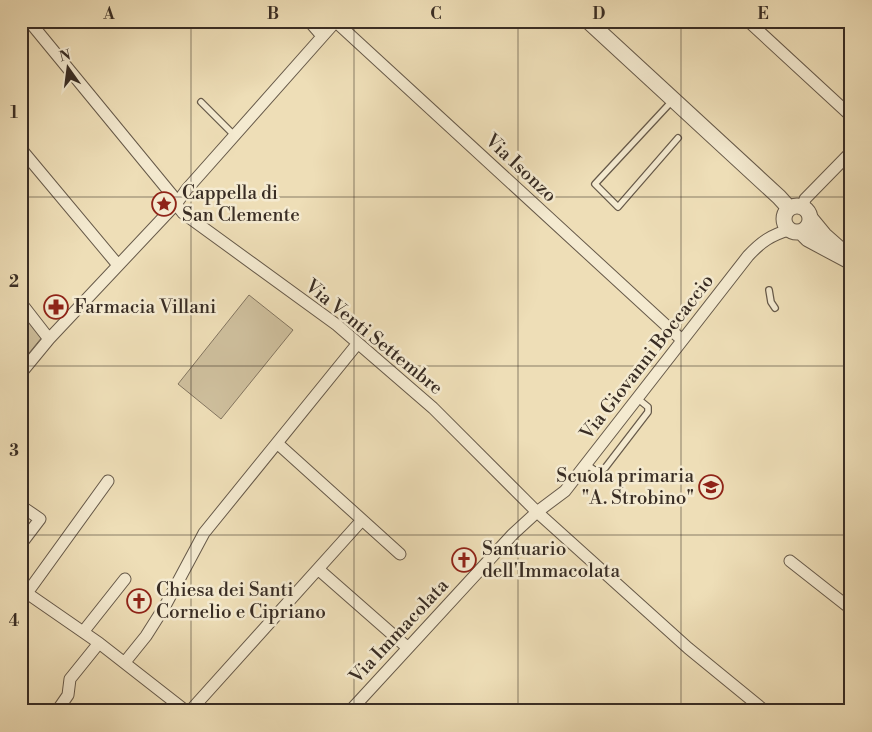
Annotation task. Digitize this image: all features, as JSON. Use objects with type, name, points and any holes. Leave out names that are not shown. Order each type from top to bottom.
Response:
[{"type":"street","name":"Via Venti Settembre","points":[[29,21],[172,195],[183,213],[337,325],[433,408],[537,512],[688,648],[765,711]]},
{"type":"street","points":[[310,21],[322,36]]},
{"type":"street","points":[[21,374],[49,339],[176,204],[187,189],[336,21]]},
{"type":"street","name":"Via Isonzo","points":[[336,21],[682,340]]},
{"type":"street","points":[[588,21],[779,197],[801,211],[851,261]]},
{"type":"street","points":[[748,21],[851,116]]},
{"type":"street","points":[[21,149],[118,265]]},
{"type":"street","points":[[795,231],[808,226],[801,211],[805,200],[851,152]]},
{"type":"street","points":[[801,211],[786,211],[783,219],[784,223],[808,239],[851,261]]},
{"type":"street","name":"Via Giovanni Boccaccio","points":[[537,512],[565,490],[755,248],[771,236],[795,231]]},
{"type":"street","points":[[21,303],[49,339]]},
{"type":"street","points":[[125,662],[146,636],[165,606],[204,533],[358,344]]},
{"type":"street","points":[[276,443],[400,554]]},
{"type":"street","points":[[108,481],[24,591],[125,662],[188,711],[362,520]]},
{"type":"street","points":[[21,506],[40,519],[21,544]]},
{"type":"street","name":"Via Immacolata","points":[[350,711],[513,534],[537,512]]},
{"type":"street","points":[[790,561],[851,609]]},
{"type":"street","points":[[318,569],[408,648]]},
{"type":"street","points":[[84,632],[125,579]]},
{"type":"street","points":[[56,711],[68,695],[70,679],[99,643]]},
{"type":"lane","points":[[673,100],[595,184],[618,207],[678,138]]},
{"type":"lane","points":[[201,102],[235,136]]},
{"type":"lane","points":[[769,290],[770,302],[775,308]]},
{"type":"lane","points":[[586,464],[596,471],[603,470],[627,440],[648,412],[648,407],[637,398]]},
{"type":"shaded area","points":[[249,295],[293,330],[221,419],[178,384]]},
{"type":"shaded area","points":[[21,312],[42,337],[21,363]]},
{"type":"place","name":"Cappella di San Clemente","points":[[164,204]]},
{"type":"place","name":"Farmacia Villani","points":[[56,307]]},
{"type":"place","name":"Scuola primaria \"A. Strobino\"","points":[[711,487]]},
{"type":"place","name":"Santuario dell'Immacolata","points":[[464,560]]},
{"type":"place","name":"Chiesa dei Santi Cornelio e Cipriano","points":[[139,601]]}]
